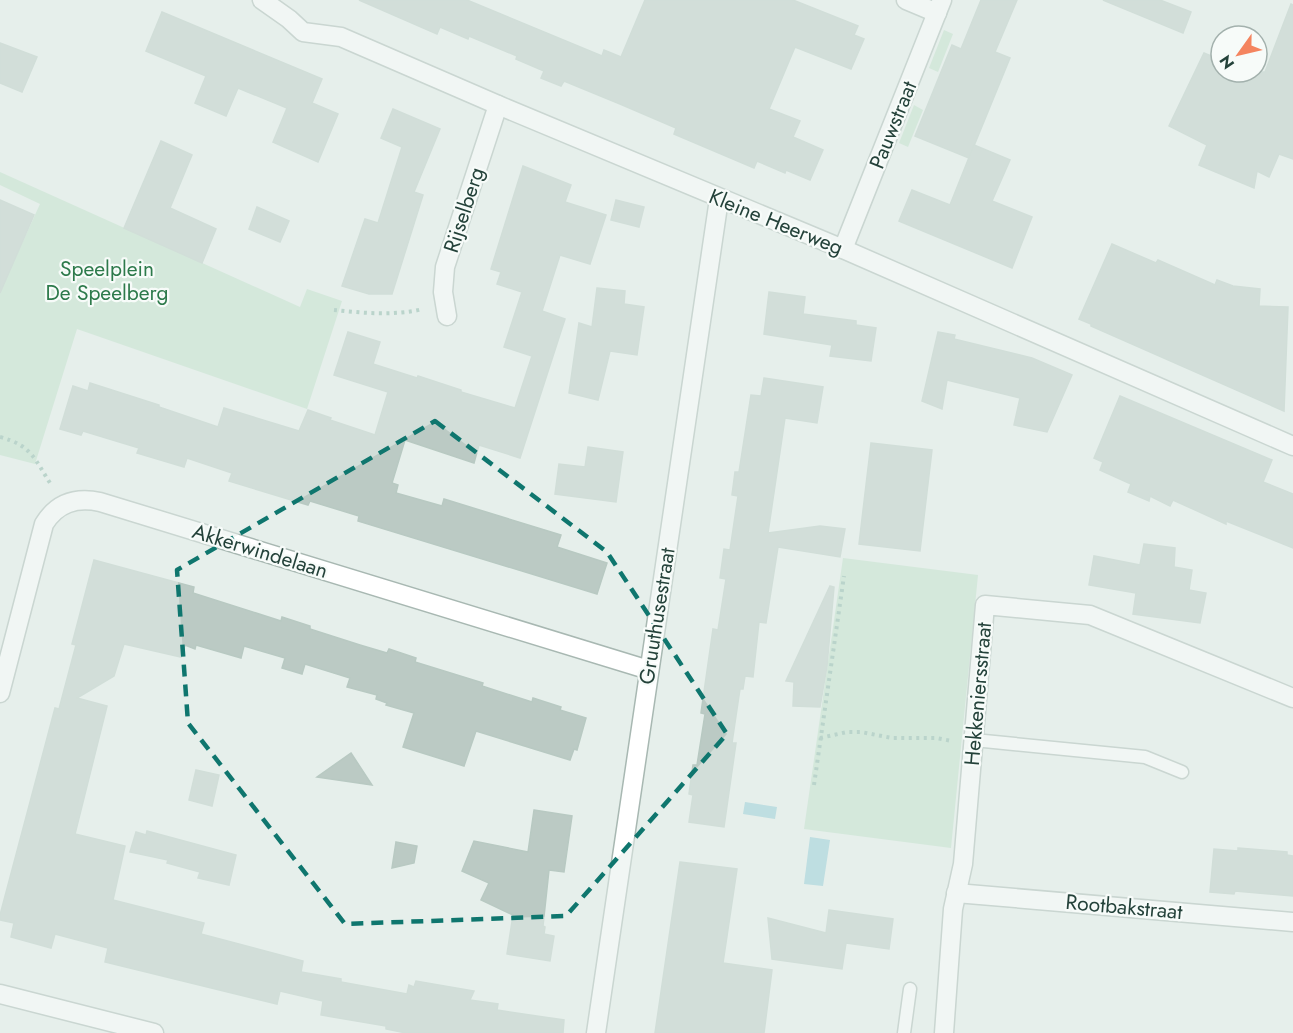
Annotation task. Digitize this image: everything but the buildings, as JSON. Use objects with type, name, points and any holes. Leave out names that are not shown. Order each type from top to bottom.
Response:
[{"type":"street","name":"Kleine Heerweg","points":[[262,0],[303,32],[340,37],[719,199],[843,249],[1293,446]]},
{"type":"street","points":[[906,0],[940,6]]},
{"type":"street","name":"Pauwstraat","points":[[843,249],[940,6]]},
{"type":"street","name":"Rijselberg","points":[[446,310],[445,267],[498,105]]},
{"type":"street","name":"Gruuthusestraat","points":[[596,1033],[719,199]]},
{"type":"street","name":"Akkerwindelaan","points":[[64,504],[82,499],[100,502],[648,670]]},
{"type":"street","points":[[0,693],[41,533],[49,516],[64,504]]},
{"type":"street","name":"Hekkeniersstraat","points":[[944,1033],[953,909],[963,864],[985,605],[1090,615],[1293,698]]},
{"type":"street","name":"Rootbakstraat","points":[[956,893],[1293,922]]},
{"type":"street","points":[[0,994],[154,1033]]},
{"type":"lane","points":[[974,740],[1145,757],[1182,772]]},
{"type":"lane","points":[[904,1033],[910,989]]},
{"type":"path","points":[[334,310],[411,312],[446,310]]},
{"type":"path","points":[[0,437],[16,441],[27,447],[64,504]]},
{"type":"path","points":[[814,785],[844,576]]},
{"type":"path","points":[[820,738],[847,732],[861,732],[892,738],[974,740]]},
{"type":"highlighted area","points":[[435,421],[607,552],[727,734],[566,916],[345,924],[188,723],[177,570]]},
{"type":"green space","points":[[944,30],[953,34],[938,72],[929,68]]},
{"type":"green space","points":[[914,105],[923,110],[908,147],[899,143]]},
{"type":"green space","name":"Speelplein De Speelberg","points":[[0,172],[300,307],[307,289],[342,301],[307,409],[77,329],[35,464],[0,455],[0,285],[3,285],[40,204],[0,185]]},
{"type":"green space","points":[[843,558],[978,575],[951,848],[804,829]]},
{"type":"water","points":[[745,802],[777,807],[775,819],[743,814]]},
{"type":"water","points":[[810,837],[830,840],[823,886],[804,884]]}]
